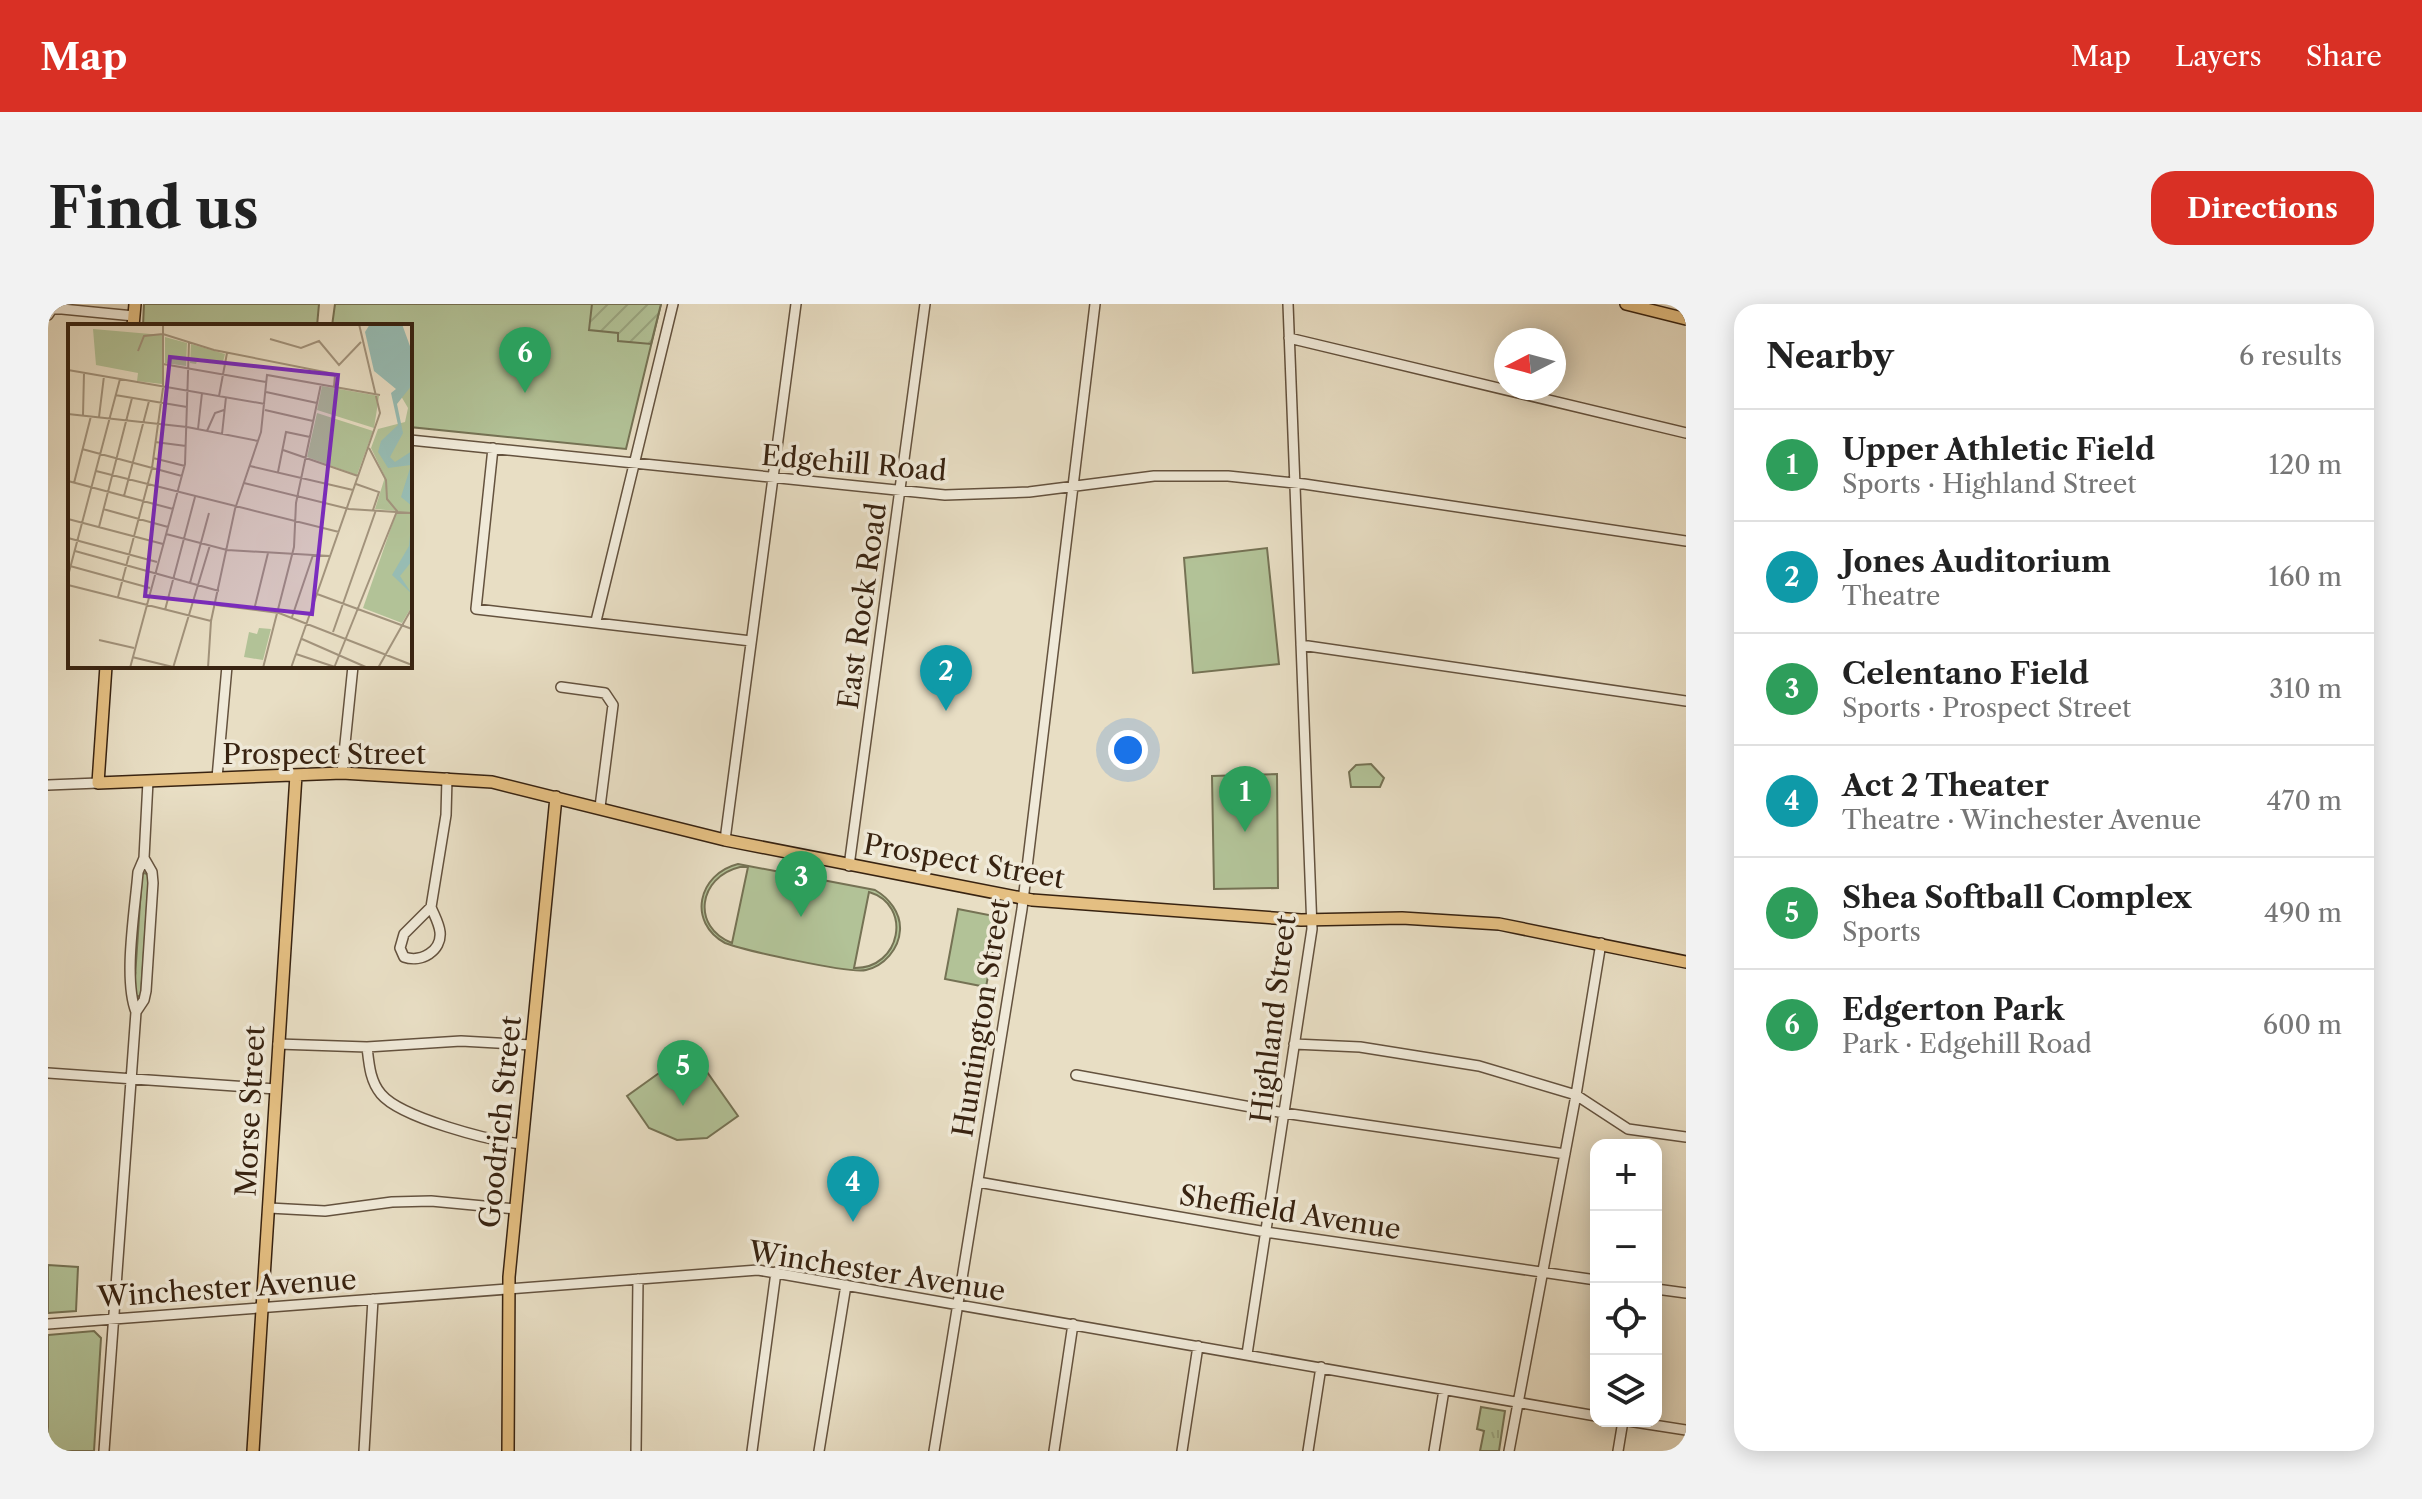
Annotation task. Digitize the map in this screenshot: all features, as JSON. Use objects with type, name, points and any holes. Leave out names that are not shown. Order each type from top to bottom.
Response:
[{"type":"main road","points":[[1626,304],[1686,319]]},
{"type":"main road","points":[[98,783],[106,668]]},
{"type":"main road","name":"Prospect Street","points":[[98,783],[342,773],[492,782],[725,840],[1023,898],[1311,920],[1402,918],[1481,922],[1686,962]]},
{"type":"main road","name":"Morse Street","points":[[253,1451],[296,775]]},
{"type":"main road","name":"Goodrich Street","points":[[508,1451],[509,1289],[556,797]]},
{"type":"street","points":[[596,621],[673,304]]},
{"type":"street","points":[[725,840],[796,304]]},
{"type":"street","name":"East Rock Road","points":[[849,866],[925,304]]},
{"type":"street","name":"Huntington Street","points":[[934,1451],[1023,898],[1095,304]]},
{"type":"street","name":"Highland Street","points":[[1247,1354],[1311,920],[1288,304]]},
{"type":"street","points":[[48,315],[52,309],[62,309],[134,315]]},
{"type":"street","points":[[1289,338],[1686,433]]},
{"type":"street","name":"Edgehill Road","points":[[412,440],[899,491],[991,495],[1130,478],[1239,476],[1686,541]]},
{"type":"street","points":[[493,448],[476,609],[751,641]]},
{"type":"street","points":[[1301,645],[1686,701]]},
{"type":"street","points":[[217,778],[227,668]]},
{"type":"street","points":[[342,773],[353,668]]},
{"type":"street","points":[[561,687],[605,693],[613,705],[600,807]]},
{"type":"street","points":[[431,907],[402,938],[400,948],[404,957],[422,957],[439,943],[439,928],[431,907],[446,815],[447,778]]},
{"type":"street","points":[[104,1451],[136,1012],[130,994],[131,971],[138,872],[144,858],[148,781]]},
{"type":"street","name":"Prospect Street","points":[[48,785],[98,783]]},
{"type":"street","points":[[136,1012],[146,991],[153,883],[152,872],[144,858]]},
{"type":"street","points":[[1509,1451],[1576,1095],[1601,943]]},
{"type":"street","points":[[278,1044],[367,1047],[461,1041],[532,1045]]},
{"type":"street","points":[[1294,1044],[1360,1047],[1461,1062],[1576,1095],[1628,1129],[1686,1137]]},
{"type":"street","points":[[367,1047],[374,1083],[382,1095],[397,1107],[427,1120],[522,1144]]},
{"type":"street","points":[[48,1073],[276,1089]]},
{"type":"street","points":[[1076,1075],[1284,1113],[1565,1154]]},
{"type":"street","name":"Sheffield Avenue","points":[[978,1182],[1266,1232],[1590,1279]]},
{"type":"street","points":[[269,1208],[325,1211],[392,1202],[431,1201],[516,1209]]},
{"type":"street","name":"Winchester Avenue","points":[[48,1324],[741,1271],[776,1272],[1590,1415]]},
{"type":"street","points":[[752,1451],[776,1272]]},
{"type":"street","points":[[636,1451],[638,1279]]},
{"type":"street","points":[[819,1451],[846,1285]]},
{"type":"street","points":[[1662,1290],[1686,1293]]},
{"type":"street","points":[[364,1451],[373,1299]]},
{"type":"street","points":[[1054,1451],[1073,1324]]},
{"type":"street","points":[[1182,1451],[1198,1346]]},
{"type":"street","points":[[1308,1451],[1321,1367]]},
{"type":"street","points":[[1434,1451],[1444,1390]]},
{"type":"street","points":[[1662,1426],[1686,1430]]},
{"type":"street","points":[[1618,1451],[1624,1427]]},
{"type":"green space","points":[[144,304],[319,304],[317,324],[143,324]]},
{"type":"green space","points":[[335,304],[661,304],[626,449],[412,427],[412,324],[332,324]]},
{"type":"green space","points":[[592,304],[661,304],[651,344],[618,341],[618,333],[589,330]]},
{"type":"green space","points":[[1267,548],[1279,664],[1193,673],[1184,558]]},
{"type":"green space","points":[[1371,764],[1384,778],[1380,787],[1351,787],[1349,772],[1356,765]]},
{"type":"green space","points":[[1277,774],[1278,888],[1214,889],[1212,776]]},
{"type":"green space","points":[[738,864],[875,890],[885,897],[896,912],[900,924],[897,944],[879,965],[856,970],[796,961],[725,943],[705,923],[702,911],[706,888],[724,869]],"holes":[[[748,867],[732,943],[719,936],[710,926],[705,915],[705,903],[715,881],[726,872]],[[869,892],[883,899],[892,910],[896,935],[891,948],[882,958],[870,966],[854,968]]]},
{"type":"green space","points":[[142,874],[149,876],[141,995],[137,997],[134,992]]},
{"type":"green space","points":[[958,909],[999,917],[986,987],[945,979]]},
{"type":"green space","points":[[687,1053],[695,1055],[738,1116],[707,1138],[677,1140],[649,1128],[627,1096]]},
{"type":"green space","points":[[48,1265],[78,1267],[76,1311],[48,1313]]},
{"type":"green space","points":[[94,1331],[101,1338],[94,1451],[48,1451],[48,1335]]},
{"type":"green space","points":[[1481,1407],[1505,1411],[1499,1451],[1480,1451],[1484,1431],[1477,1429]]},
{"type":"place","name":"Edgerton Park","points":[[525,393]]},
{"type":"place","name":"Jones Auditorium","points":[[946,711]]},
{"type":"place","name":"Upper Athletic Field","points":[[1245,832]]},
{"type":"place","name":"Celentano Field","points":[[801,917]]},
{"type":"place","name":"Shea Softball Complex","points":[[683,1106]]},
{"type":"place","name":"Act 2 Theater","points":[[853,1222]]}]
